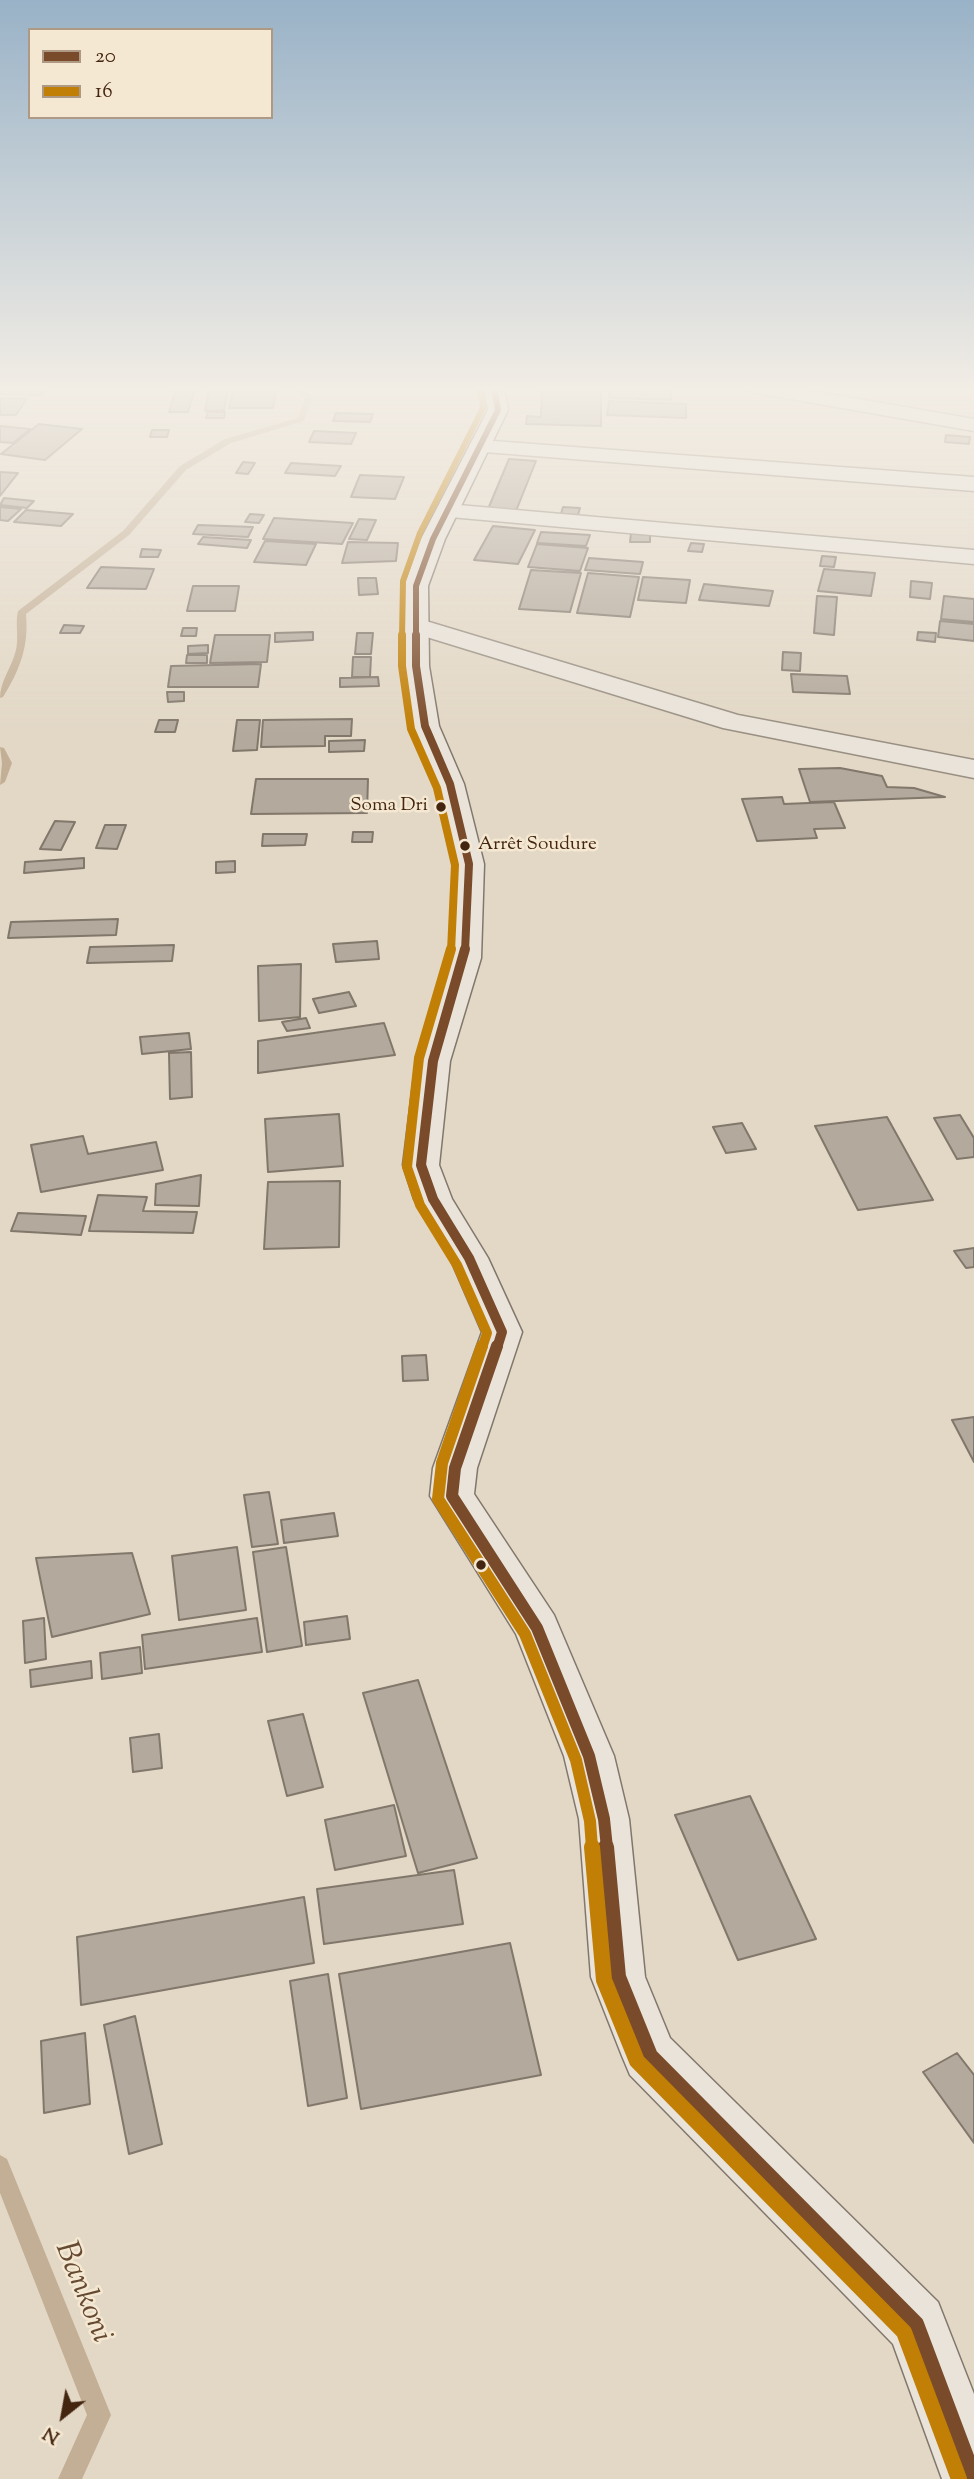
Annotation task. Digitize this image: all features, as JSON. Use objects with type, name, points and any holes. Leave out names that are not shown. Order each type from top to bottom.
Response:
[{"type":"street","points":[[451,503],[433,539],[416,586],[416,666],[425,726],[450,784],[469,864],[465,958],[433,1061],[421,1165],[433,1199],[469,1258],[502,1332],[455,1468],[452,1496],[537,1628],[589,1756],[604,1819],[618,1976],[650,2056],[916,2324],[974,2478]]},
{"type":"street","points":[[447,511],[974,557]]},
{"type":"street","points":[[416,626],[733,722],[974,769]]},
{"type":"building","points":[[1,503],[32,503],[27,508],[0,505]]},
{"type":"building","points":[[491,503],[519,503],[516,511],[488,509]]},
{"type":"building","points":[[0,507],[21,509],[8,521],[0,520]]},
{"type":"building","points":[[563,507],[580,508],[578,515],[561,514]]},
{"type":"building","points":[[26,510],[73,514],[61,526],[14,522]]},
{"type":"building","points":[[250,514],[264,515],[259,523],[245,522]]},
{"type":"building","points":[[274,518],[353,523],[342,544],[263,539]]},
{"type":"building","points":[[359,519],[376,520],[367,540],[349,539]]},
{"type":"building","points":[[198,525],[253,527],[248,537],[193,534]]},
{"type":"building","points":[[493,526],[535,530],[518,564],[474,560]]},
{"type":"building","points":[[541,532],[590,535],[586,546],[537,543]]},
{"type":"building","points":[[631,533],[650,534],[650,542],[630,542]]},
{"type":"building","points":[[203,537],[251,540],[247,548],[198,544]]},
{"type":"building","points":[[265,541],[316,544],[306,565],[254,562]]},
{"type":"building","points":[[348,542],[398,543],[396,561],[342,563]]},
{"type":"building","points":[[691,543],[704,544],[702,552],[688,551]]},
{"type":"building","points":[[537,544],[588,548],[580,571],[528,567]]},
{"type":"building","points":[[142,549],[161,550],[158,557],[140,557]]},
{"type":"building","points":[[822,556],[836,557],[834,567],[820,566]]},
{"type":"building","points":[[589,558],[643,562],[640,574],[585,570]]},
{"type":"building","points":[[101,567],[154,569],[146,589],[87,588]]},
{"type":"building","points":[[824,569],[875,573],[871,596],[818,591]]},
{"type":"building","points":[[531,570],[581,573],[570,612],[519,609]]},
{"type":"building","points":[[588,573],[639,577],[630,617],[577,613]]},
{"type":"building","points":[[643,577],[690,580],[686,603],[638,600]]},
{"type":"building","points":[[358,578],[376,578],[378,594],[359,595]]},
{"type":"building","points":[[911,581],[932,583],[930,599],[910,597]]},
{"type":"building","points":[[704,584],[773,591],[769,606],[699,600]]},
{"type":"building","points":[[193,586],[239,586],[235,611],[187,611]]},
{"type":"building","points":[[817,596],[837,597],[834,635],[814,633]]},
{"type":"building","points":[[944,596],[974,599],[974,622],[941,619]]},
{"type":"building","points":[[940,621],[974,624],[974,641],[938,637]]},
{"type":"building","points":[[64,625],[84,626],[80,633],[60,633]]},
{"type":"building","points":[[183,628],[197,628],[196,636],[181,636]]},
{"type":"building","points":[[313,632],[313,640],[275,642],[275,633]]},
{"type":"building","points":[[918,632],[936,633],[935,642],[917,640]]},
{"type":"building","points":[[357,633],[373,633],[371,654],[355,654]]},
{"type":"building","points":[[215,635],[270,635],[267,662],[210,663]]},
{"type":"building","points":[[208,645],[208,653],[188,654],[188,646]]},
{"type":"building","points":[[783,652],[801,653],[800,671],[782,670]]},
{"type":"building","points":[[187,655],[207,655],[207,663],[186,663]]},
{"type":"building","points":[[353,657],[371,657],[370,677],[352,677]]},
{"type":"building","points":[[261,664],[258,687],[168,687],[171,666]]},
{"type":"building","points":[[791,674],[847,676],[850,694],[793,692]]},
{"type":"building","points":[[378,677],[379,686],[340,687],[340,678]]},
{"type":"building","points":[[167,692],[184,692],[184,701],[168,702]]},
{"type":"building","points":[[352,719],[351,736],[325,736],[325,746],[261,747],[263,720]]},
{"type":"building","points":[[159,720],[178,720],[175,732],[155,732]]},
{"type":"building","points":[[237,720],[260,720],[257,750],[233,751]]},
{"type":"building","points":[[365,740],[364,751],[329,752],[329,741]]},
{"type":"building","points":[[840,768],[882,776],[887,787],[914,788],[945,797],[810,802],[799,769]]},
{"type":"building","points":[[256,779],[368,779],[367,813],[251,814]]},
{"type":"building","points":[[782,797],[784,804],[834,802],[845,828],[814,829],[817,838],[757,841],[742,799]]},
{"type":"building","points":[[55,821],[75,822],[61,850],[40,849]]},
{"type":"building","points":[[105,825],[126,825],[117,849],[96,848]]},
{"type":"building","points":[[353,832],[373,832],[372,842],[352,842]]},
{"type":"building","points":[[263,834],[307,834],[305,845],[262,846]]},
{"type":"building","points":[[84,858],[84,868],[24,873],[25,862]]},
{"type":"building","points":[[235,861],[235,872],[216,873],[216,862]]},
{"type":"building","points":[[118,919],[116,935],[8,938],[11,922]]},
{"type":"building","points":[[377,941],[379,959],[336,962],[333,944]]},
{"type":"building","points":[[174,945],[172,961],[87,963],[90,947]]},
{"type":"building","points":[[301,964],[300,1017],[259,1021],[258,966]]},
{"type":"building","points":[[349,992],[356,1006],[319,1013],[313,999]]},
{"type":"building","points":[[306,1018],[310,1028],[287,1031],[282,1022]]},
{"type":"building","points":[[384,1023],[395,1055],[258,1073],[258,1041]]},
{"type":"building","points":[[189,1033],[191,1049],[142,1054],[140,1037]]},
{"type":"building","points":[[191,1052],[192,1097],[170,1099],[169,1053]]},
{"type":"building","points":[[339,1114],[343,1166],[268,1172],[265,1119]]},
{"type":"building","points":[[960,1115],[974,1138],[974,1157],[957,1159],[934,1118]]},
{"type":"building","points":[[887,1117],[933,1200],[858,1210],[815,1126]]},
{"type":"building","points":[[742,1123],[756,1149],[726,1153],[713,1127]]},
{"type":"building","points":[[83,1136],[88,1154],[156,1142],[163,1170],[41,1192],[31,1145]]},
{"type":"building","points":[[201,1175],[199,1206],[155,1205],[156,1184]]},
{"type":"building","points":[[340,1181],[339,1247],[264,1249],[268,1182]]},
{"type":"building","points":[[98,1195],[147,1197],[143,1211],[197,1212],[193,1233],[89,1231]]},
{"type":"building","points":[[18,1213],[86,1216],[81,1235],[11,1231]]},
{"type":"building","points":[[974,1248],[974,1267],[966,1268],[954,1251]]},
{"type":"building","points":[[426,1355],[428,1380],[403,1381],[402,1356]]},
{"type":"building","points":[[974,1417],[974,1462],[952,1420]]},
{"type":"building","points":[[269,1492],[278,1544],[252,1547],[244,1495]]},
{"type":"building","points":[[334,1513],[338,1536],[284,1543],[281,1520]]},
{"type":"building","points":[[237,1547],[246,1610],[179,1620],[172,1556]]},
{"type":"building","points":[[286,1547],[302,1646],[267,1652],[253,1552]]},
{"type":"building","points":[[132,1553],[150,1614],[52,1637],[36,1558]]},
{"type":"building","points":[[347,1616],[350,1639],[306,1645],[304,1622]]},
{"type":"building","points":[[44,1618],[46,1659],[25,1663],[23,1621]]},
{"type":"building","points":[[257,1618],[262,1652],[145,1669],[142,1635]]},
{"type":"building","points":[[140,1647],[142,1673],[102,1679],[100,1653]]},
{"type":"building","points":[[91,1661],[92,1678],[31,1687],[30,1670]]},
{"type":"building","points":[[418,1680],[477,1858],[418,1873],[363,1693]]},
{"type":"building","points":[[303,1714],[323,1787],[287,1796],[268,1721]]},
{"type":"building","points":[[159,1734],[162,1768],[133,1772],[130,1738]]},
{"type":"building","points":[[750,1796],[816,1939],[738,1960],[675,1815]]},
{"type":"building","points":[[394,1805],[406,1856],[335,1870],[325,1820]]},
{"type":"building","points":[[454,1870],[463,1924],[324,1944],[317,1889]]},
{"type":"building","points":[[304,1897],[314,1963],[81,2005],[77,1937]]},
{"type":"building","points":[[510,1943],[541,2075],[361,2109],[339,1974]]},
{"type":"building","points":[[328,1974],[347,2098],[308,2106],[290,1981]]},
{"type":"building","points":[[135,2016],[162,2144],[129,2154],[104,2025]]},
{"type":"building","points":[[85,2033],[90,2104],[44,2113],[41,2041]]},
{"type":"building","points":[[957,2053],[974,2075],[974,2143],[923,2072]]},
{"type":"waterway","name":"Bankoni","points":[[0,695],[19,656],[22,637],[21,613],[126,533],[153,503]]},
{"type":"waterway","name":"Bankoni","points":[[0,750],[7,763],[0,782]]},
{"type":"waterway","name":"Bankoni","points":[[0,2166],[99,2415],[70,2479]]},
{"type":"transit line","name":"16","points":[[435,503],[420,533],[403,581],[402,666],[411,729],[437,788],[455,865],[451,956],[419,1058],[407,1167],[420,1205],[457,1265],[487,1333],[442,1463],[438,1499],[525,1634],[576,1760],[590,1821],[604,1980],[637,2061],[904,2332],[959,2479]]},
{"type":"transit line","name":"20","points":[[451,503],[433,539],[416,586],[416,666],[425,726],[450,784],[469,864],[465,958],[433,1061],[421,1165],[433,1199],[469,1258],[502,1332],[455,1468],[452,1496],[537,1628],[589,1756],[604,1819],[618,1977],[650,2056],[916,2324],[974,2478]]},
{"type":"place","name":"Soma Dri","points":[[441,807]]},
{"type":"place","name":"Arrêt Soudure","points":[[465,846]]}]
